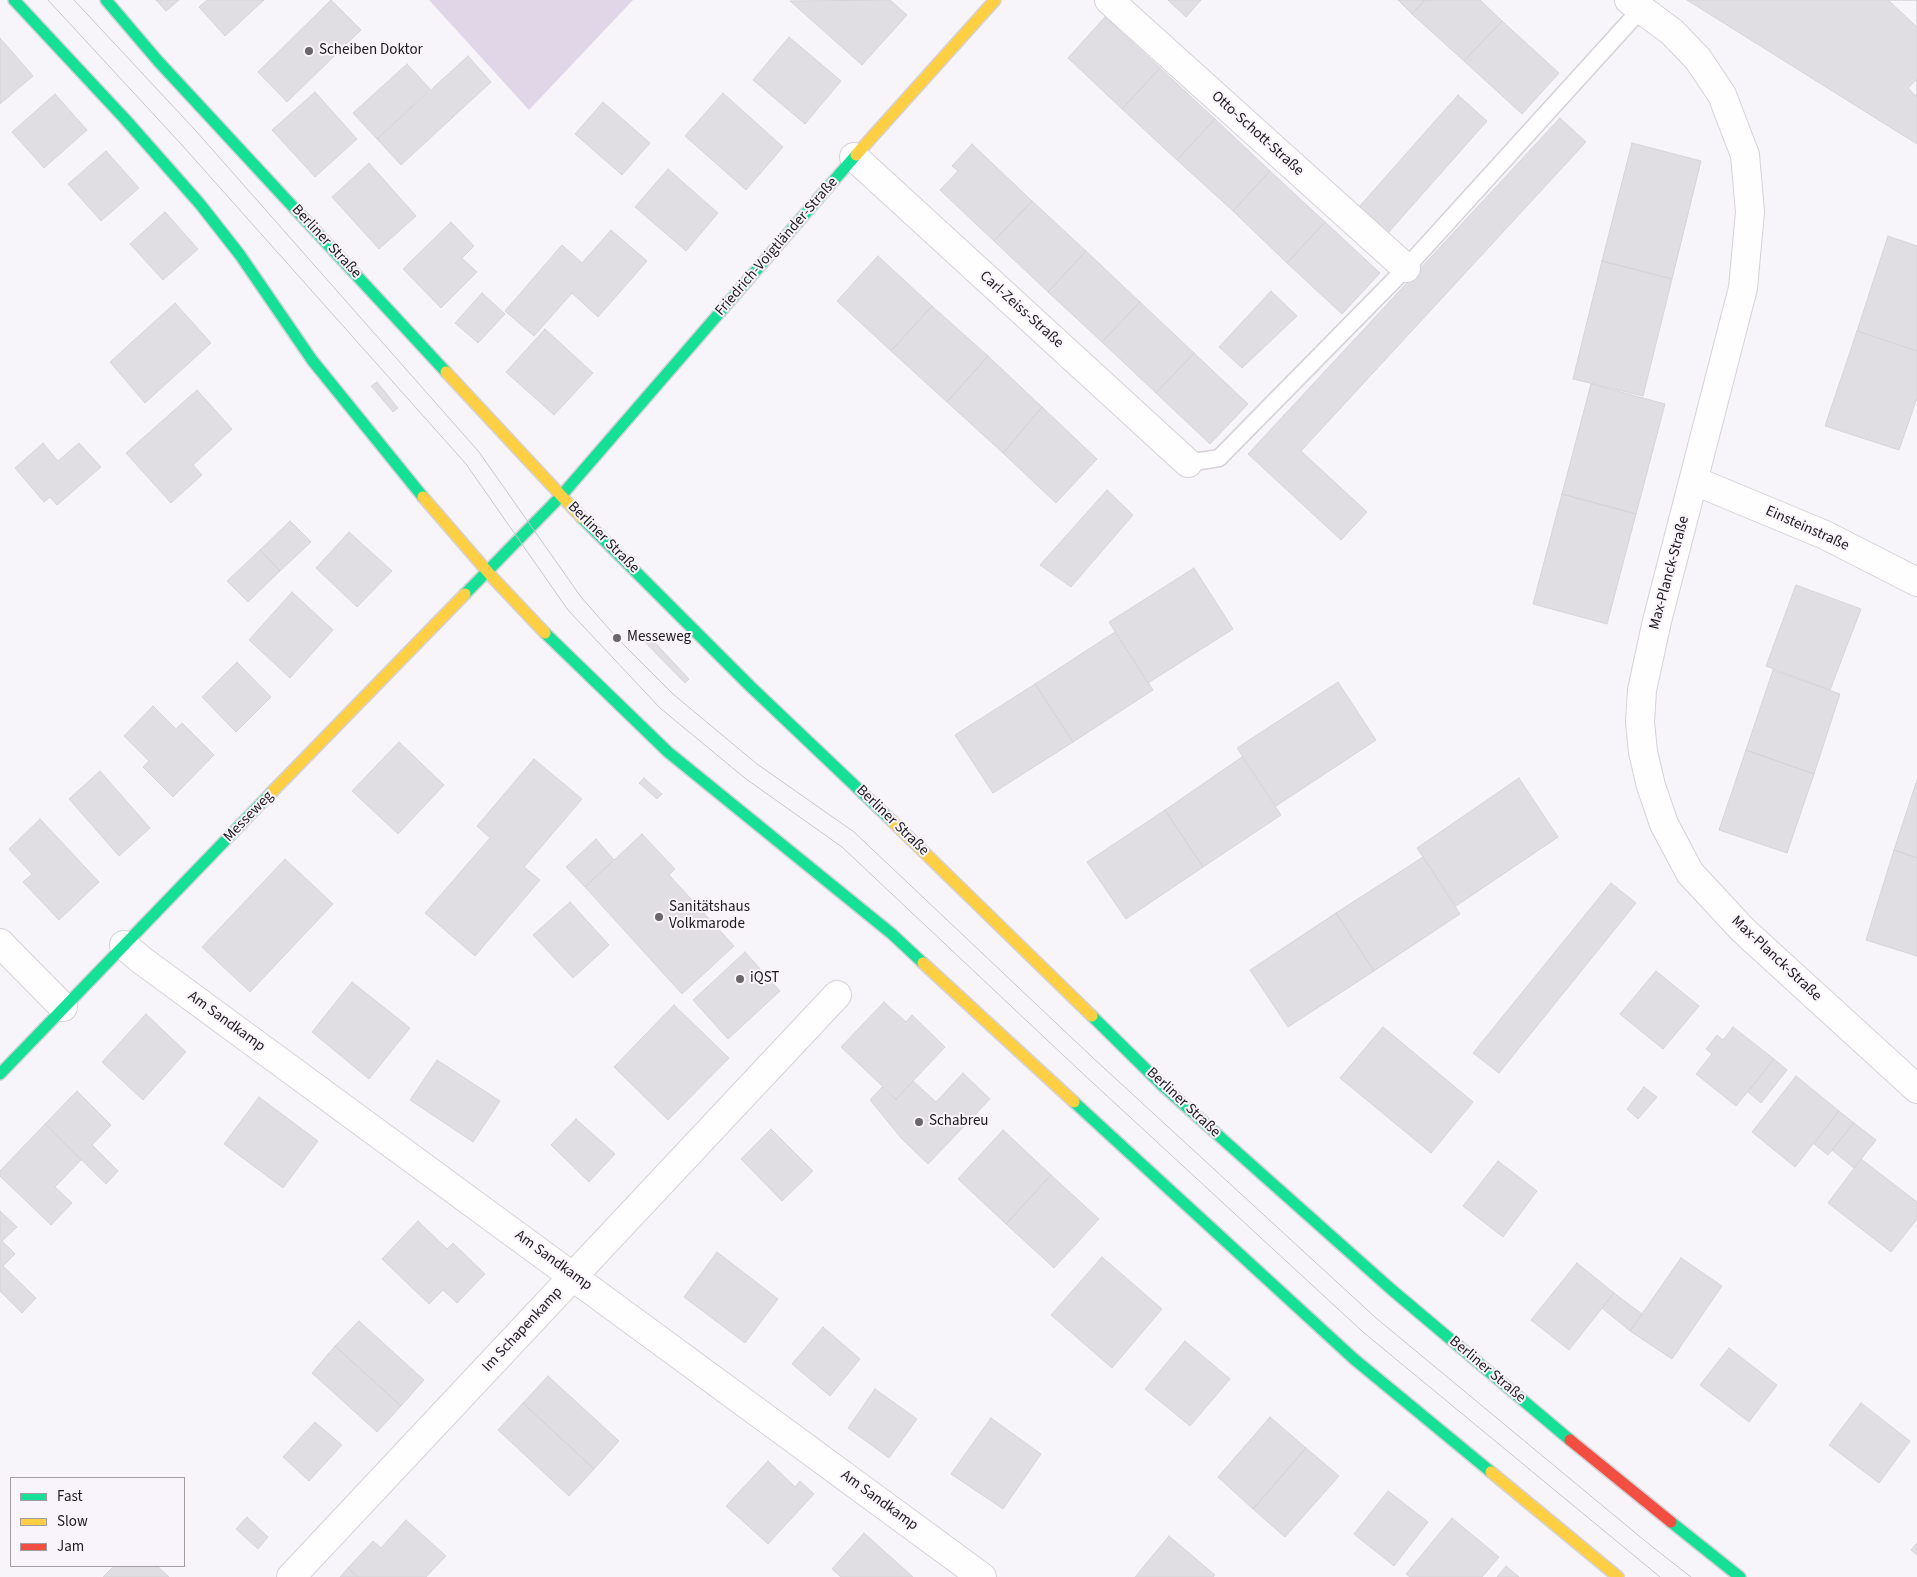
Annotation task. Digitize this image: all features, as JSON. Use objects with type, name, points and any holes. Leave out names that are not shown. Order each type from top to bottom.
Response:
[{"type":"main road","points":[[14,0],[125,119],[200,204],[240,255],[312,360],[396,466],[486,571],[574,663],[668,752],[892,934],[1354,1359],[1618,1577]]},
{"type":"main road","name":"Berliner Straße","points":[[106,0],[158,60],[562,496],[750,686],[944,870],[1164,1087],[1392,1290],[1590,1456],[1740,1577]]},
{"type":"main road","name":"Friedrich-Voigtländer-Straße","points":[[562,496],[854,157],[995,0]]},
{"type":"main road","name":"Messeweg","points":[[0,1074],[486,571],[562,496]]},
{"type":"street","name":"Otto-Schott-Straße","points":[[1109,0],[1406,268]]},
{"type":"street","name":"Max-Planck-Straße","points":[[1636,4],[1672,32],[1698,59],[1722,95],[1745,154],[1750,212],[1743,288],[1695,481],[1657,621],[1642,690],[1640,722],[1643,752],[1650,786],[1664,824],[1690,873],[1743,930],[1917,1089]]},
{"type":"street","name":"Carl-Zeiss-Straße","points":[[854,157],[1188,463]]},
{"type":"street","name":"Einsteinstraße","points":[[1695,481],[1825,535],[1917,582]]},
{"type":"street","points":[[0,943],[63,1007]]},
{"type":"street","name":"Am Sandkamp","points":[[124,945],[140,959],[982,1577]]},
{"type":"street","name":"Im Schapenkamp","points":[[291,1577],[836,994]]},
{"type":"lane","points":[[1188,463],[1219,458],[1406,268],[1636,4]]},
{"type":"shaded area","points":[[429,0],[633,0],[529,110]]},
{"type":"building","points":[[156,0],[179,0],[166,11]]},
{"type":"building","points":[[207,0],[264,0],[225,36],[199,7]]},
{"type":"building","name":"Scheiben Doktor","points":[[331,0],[361,30],[287,102],[258,72]]},
{"type":"building","points":[[890,0],[907,15],[862,65],[790,1]]},
{"type":"building","points":[[1168,0],[1201,0],[1186,17]]},
{"type":"building","points":[[1398,0],[1425,0],[1412,14]]},
{"type":"building","points":[[1425,0],[1480,0],[1502,21],[1464,61],[1412,14]]},
{"type":"building","points":[[1687,0],[1917,0],[1917,144]]},
{"type":"building","points":[[1888,0],[1917,0],[1917,27]]},
{"type":"building","points":[[1105,17],[1160,68],[1122,109],[1068,58]]},
{"type":"building","points":[[1502,21],[1559,73],[1522,114],[1464,61]]},
{"type":"building","points":[[789,37],[841,81],[805,124],[753,80]]},
{"type":"building","points":[[0,38],[33,76],[0,104]]},
{"type":"building","points":[[468,56],[491,82],[401,165],[377,139]]},
{"type":"building","points":[[407,64],[430,89],[377,139],[353,113]]},
{"type":"building","points":[[1160,68],[1215,119],[1177,160],[1122,109]]},
{"type":"building","points":[[1917,79],[1917,97],[1908,88]]},
{"type":"building","points":[[315,92],[357,139],[315,177],[272,130]]},
{"type":"building","points":[[723,93],[783,147],[746,190],[685,136]]},
{"type":"building","points":[[55,94],[87,130],[44,168],[12,132]]},
{"type":"building","points":[[1458,95],[1487,121],[1388,233],[1359,207]]},
{"type":"building","points":[[603,102],[650,143],[622,175],[575,134]]},
{"type":"building","points":[[1560,118],[1586,142],[1301,451],[1367,512],[1341,540],[1248,454]]},
{"type":"building","points":[[1215,119],[1270,171],[1233,211],[1177,160]]},
{"type":"building","points":[[1632,143],[1701,161],[1672,279],[1602,261]]},
{"type":"building","points":[[972,144],[1032,201],[994,241],[940,190],[958,171],[952,166]]},
{"type":"building","points":[[106,151],[139,188],[101,221],[68,184]]},
{"type":"building","points":[[369,163],[416,216],[379,249],[332,197]]},
{"type":"building","points":[[668,169],[718,213],[686,251],[635,207]]},
{"type":"building","points":[[1270,171],[1325,222],[1287,263],[1233,211]]},
{"type":"building","points":[[1032,201],[1086,251],[1048,292],[994,241]]},
{"type":"building","points":[[165,212],[198,249],[163,280],[130,244]]},
{"type":"building","points":[[451,222],[474,246],[462,258],[477,272],[441,308],[403,269]]},
{"type":"building","points":[[1325,222],[1380,273],[1342,314],[1287,263]]},
{"type":"building","points":[[611,230],[647,261],[598,317],[572,293],[534,336],[505,311],[562,245],[582,263]]},
{"type":"building","points":[[1888,236],[1917,246],[1917,351],[1857,331]]},
{"type":"building","points":[[1086,251],[1140,302],[1102,342],[1048,292]]},
{"type":"building","points":[[878,256],[932,306],[891,351],[837,301]]},
{"type":"building","points":[[1602,261],[1672,279],[1643,396],[1573,379]]},
{"type":"building","points":[[1271,291],[1297,316],[1242,368],[1219,347]]},
{"type":"building","points":[[482,293],[505,314],[478,343],[455,323]]},
{"type":"building","points":[[1140,302],[1194,353],[1156,393],[1102,342]]},
{"type":"building","points":[[175,303],[211,343],[145,403],[110,362]]},
{"type":"building","points":[[932,306],[988,356],[947,402],[891,351]]},
{"type":"building","points":[[545,329],[593,373],[554,415],[506,372]]},
{"type":"building","points":[[1857,331],[1917,351],[1917,398],[1899,450],[1825,426]]},
{"type":"building","points":[[1194,353],[1248,404],[1210,444],[1156,393]]},
{"type":"building","points":[[988,356],[1042,407],[1003,453],[947,402]]},
{"type":"building","points":[[377,382],[398,408],[393,412],[371,386]]},
{"type":"building","points":[[1591,384],[1665,404],[1636,514],[1562,494]]},
{"type":"building","points":[[197,390],[232,429],[193,465],[202,475],[171,503],[126,453]]},
{"type":"building","points":[[1042,407],[1097,459],[1056,503],[1003,453]]},
{"type":"building","points":[[43,443],[58,461],[79,443],[101,467],[57,505],[50,497],[44,502],[15,468]]},
{"type":"building","points":[[1107,490],[1133,515],[1071,587],[1040,565]]},
{"type":"building","points":[[1562,494],[1636,514],[1607,624],[1533,604]]},
{"type":"building","points":[[290,521],[311,542],[280,571],[260,550]]},
{"type":"building","points":[[349,532],[392,571],[357,607],[316,568]]},
{"type":"building","points":[[260,550],[280,571],[248,602],[227,581]]},
{"type":"building","points":[[1194,568],[1233,629],[1148,683],[1109,622]]},
{"type":"building","points":[[1796,585],[1861,609],[1830,690],[1766,666]]},
{"type":"building","points":[[292,592],[333,630],[290,678],[249,640]]},
{"type":"building","points":[[645,632],[689,679],[685,683],[640,637]]},
{"type":"building","points":[[1115,632],[1153,690],[1073,742],[1035,684]]},
{"type":"building","points":[[237,662],[271,697],[236,732],[202,697]]},
{"type":"building","points":[[1773,670],[1840,694],[1814,774],[1746,750]]},
{"type":"building","points":[[1338,682],[1376,740],[1276,806],[1237,748]]},
{"type":"building","points":[[1035,684],[1073,742],[993,793],[955,735]]},
{"type":"building","points":[[153,706],[176,729],[182,723],[214,755],[173,797],[143,767],[149,761],[124,736]]},
{"type":"building","points":[[399,742],[444,785],[398,834],[352,791]]},
{"type":"building","points":[[1746,750],[1814,774],[1787,853],[1719,830]]},
{"type":"building","points":[[1242,757],[1281,815],[1203,867],[1165,810]]},
{"type":"building","points":[[534,759],[582,799],[524,867],[540,880],[475,956],[425,913],[490,838],[477,826]]},
{"type":"building","points":[[100,771],[150,828],[119,856],[69,799]]},
{"type":"building","points":[[644,778],[662,794],[657,799],[639,783]]},
{"type":"building","points":[[1519,778],[1558,837],[1456,906],[1417,848]]},
{"type":"building","points":[[1917,780],[1917,858],[1894,850]]},
{"type":"building","points":[[1165,810],[1203,867],[1126,919],[1087,862]]},
{"type":"building","points":[[40,819],[99,882],[59,920],[23,882],[32,874],[9,849]]},
{"type":"building","name":"Sanitätshaus Volkmarode","points":[[642,834],[675,869],[669,875],[734,946],[682,994],[585,887]]},
{"type":"building","points":[[596,839],[614,860],[585,887],[566,867]]},
{"type":"building","points":[[1894,850],[1917,858],[1917,956],[1866,940]]},
{"type":"building","points":[[1423,857],[1460,914],[1374,971],[1336,913]]},
{"type":"building","points":[[285,859],[333,904],[250,992],[202,947]]},
{"type":"building","points":[[1611,883],[1636,903],[1499,1073],[1473,1053]]},
{"type":"building","points":[[570,902],[609,945],[573,978],[533,935]]},
{"type":"building","points":[[1336,913],[1374,971],[1288,1027],[1250,970]]},
{"type":"building","points":[[745,952],[780,991],[728,1039],[693,1000]]},
{"type":"building","points":[[1656,971],[1699,1006],[1663,1049],[1620,1014]]},
{"type":"building","points":[[352,982],[410,1028],[369,1079],[312,1032]]},
{"type":"building","points":[[884,1002],[906,1022],[912,1015],[945,1047],[896,1099],[841,1047]]},
{"type":"building","points":[[674,1005],[729,1058],[668,1120],[614,1067]]},
{"type":"building","points":[[146,1014],[186,1052],[143,1100],[102,1062]]},
{"type":"building","points":[[1383,1027],[1473,1102],[1431,1153],[1340,1078]]},
{"type":"building","points":[[1733,1027],[1774,1059],[1736,1106],[1696,1074],[1712,1054],[1706,1049],[1717,1035],[1723,1040]]},
{"type":"building","points":[[1774,1059],[1787,1070],[1761,1103],[1748,1092]]},
{"type":"building","points":[[437,1060],[500,1101],[473,1142],[410,1100]]},
{"type":"building","points":[[963,1073],[990,1099],[928,1164],[902,1139],[870,1100],[882,1087],[896,1100],[913,1081],[936,1102]]},
{"type":"building","points":[[1796,1076],[1839,1111],[1795,1167],[1752,1132]]},
{"type":"building","points":[[1644,1087],[1657,1097],[1638,1119],[1627,1109]]},
{"type":"building","points":[[77,1091],[111,1125],[92,1145],[118,1171],[106,1184],[45,1124]]},
{"type":"building","points":[[259,1097],[318,1141],[283,1188],[224,1144]]},
{"type":"building","points":[[1839,1111],[1854,1123],[1828,1155],[1814,1144]]},
{"type":"building","points":[[576,1119],[615,1154],[589,1182],[551,1145]]},
{"type":"building","points":[[1854,1123],[1876,1140],[1854,1168],[1832,1150]]},
{"type":"building","points":[[45,1124],[81,1160],[55,1187],[72,1203],[51,1225],[0,1176],[0,1171]]},
{"type":"building","points":[[771,1129],[813,1171],[782,1201],[741,1159]]},
{"type":"building","points":[[1003,1130],[1051,1175],[1006,1224],[958,1179]]},
{"type":"building","points":[[1861,1159],[1917,1202],[1917,1219],[1891,1252],[1828,1203]]},
{"type":"building","points":[[1498,1161],[1537,1191],[1503,1237],[1463,1206]]},
{"type":"building","points":[[1051,1175],[1099,1219],[1054,1268],[1006,1224]]},
{"type":"building","points":[[0,1211],[17,1227],[2,1241],[15,1254],[3,1266],[36,1298],[22,1313],[0,1291]]},
{"type":"building","points":[[418,1221],[447,1249],[453,1243],[485,1274],[457,1303],[443,1290],[429,1304],[382,1259]]},
{"type":"building","points":[[717,1252],[778,1299],[745,1343],[684,1297]]},
{"type":"building","points":[[1102,1257],[1162,1309],[1112,1368],[1051,1315]]},
{"type":"building","points":[[1681,1258],[1722,1286],[1672,1359],[1630,1331]]},
{"type":"building","points":[[1577,1263],[1614,1293],[1569,1350],[1531,1320]]},
{"type":"building","points":[[1614,1293],[1642,1314],[1630,1331],[1602,1308]]},
{"type":"building","points":[[359,1321],[424,1380],[401,1406],[335,1346]]},
{"type":"building","points":[[823,1327],[860,1359],[830,1396],[792,1364]]},
{"type":"building","points":[[1185,1341],[1230,1379],[1190,1426],[1145,1389]]},
{"type":"building","points":[[335,1346],[401,1406],[377,1432],[312,1373]]},
{"type":"building","points":[[1729,1348],[1777,1385],[1749,1422],[1700,1385]]},
{"type":"building","points":[[548,1376],[619,1441],[594,1469],[523,1403]]},
{"type":"building","points":[[875,1389],[917,1419],[889,1458],[848,1428]]},
{"type":"building","points":[[523,1403],[594,1469],[569,1496],[498,1430]]},
{"type":"building","points":[[1861,1403],[1910,1441],[1879,1483],[1829,1445]]},
{"type":"building","points":[[1270,1417],[1306,1448],[1253,1509],[1218,1477]]},
{"type":"building","points":[[991,1418],[1041,1454],[1003,1509],[951,1474]]},
{"type":"building","points":[[315,1422],[342,1445],[309,1481],[283,1457]]},
{"type":"building","points":[[1306,1448],[1339,1476],[1285,1537],[1253,1509]]},
{"type":"building","points":[[768,1461],[795,1487],[800,1481],[814,1494],[768,1544],[726,1506]]},
{"type":"building","points":[[1388,1491],[1428,1522],[1394,1566],[1354,1534]]},
{"type":"building","points":[[247,1517],[268,1537],[258,1549],[236,1529]]},
{"type":"building","points":[[1452,1518],[1499,1557],[1482,1577],[1410,1577],[1406,1574]]},
{"type":"building","points":[[406,1520],[446,1556],[426,1577],[358,1577],[348,1568],[373,1541],[381,1548]]},
{"type":"building","points":[[864,1533],[913,1577],[841,1577],[832,1569]]},
{"type":"building","points":[[1169,1536],[1215,1575],[1213,1577],[1135,1577]]},
{"type":"building","points":[[1917,1543],[1917,1555],[1911,1550]]},
{"type":"building","points":[[1506,1566],[1519,1577],[1497,1577]]},
{"type":"building","points":[[113,1567],[158,1567],[169,1577],[103,1577]]},
{"type":"building","points":[[348,1568],[358,1577],[340,1577]]},
{"type":"tram line","points":[[48,0],[181,144],[466,464],[568,610],[660,708],[746,779],[842,847],[1080,1071],[1363,1332],[1660,1577]]},
{"type":"tram line","points":[[74,0],[196,131],[479,452],[581,597],[617,638],[673,694],[757,764],[854,832],[1092,1057],[1376,1318],[1691,1577]]},
{"type":"traffic: fast","points":[[14,0],[125,119],[200,204],[240,255],[312,360],[423,497]]},
{"type":"traffic: fast","points":[[106,0],[158,61],[446,372]]},
{"type":"traffic: fast","points":[[465,594],[561,496],[856,155]]},
{"type":"traffic: fast","points":[[582,518],[750,686],[892,821]]},
{"type":"traffic: fast","points":[[545,633],[668,752],[892,934],[923,963]]},
{"type":"traffic: fast","points":[[0,1074],[272,792]]},
{"type":"traffic: fast","points":[[1092,1016],[1164,1087],[1392,1290],[1570,1440]]},
{"type":"traffic: fast","points":[[1074,1102],[1354,1359],[1491,1472]]},
{"type":"traffic: fast","points":[[1671,1522],[1740,1577]]},
{"type":"traffic: slow","points":[[856,155],[995,0]]},
{"type":"traffic: slow","points":[[446,372],[582,518]]},
{"type":"traffic: slow","points":[[423,497],[493,578],[545,633]]},
{"type":"traffic: slow","points":[[272,792],[465,594]]},
{"type":"traffic: slow","points":[[892,821],[1092,1016]]},
{"type":"traffic: slow","points":[[923,963],[1074,1102]]},
{"type":"traffic: slow","points":[[1491,1472],[1618,1577]]},
{"type":"traffic: jam","points":[[1570,1440],[1671,1522]]},
{"type":"place","name":"Scheiben Doktor","points":[[309,51]]},
{"type":"place","name":"Messeweg","points":[[617,638]]},
{"type":"place","name":"Sanitätshaus Volkmarode","points":[[659,917]]},
{"type":"place","name":"iQST","points":[[740,979]]},
{"type":"place","name":"Schabreu","points":[[919,1122]]}]
